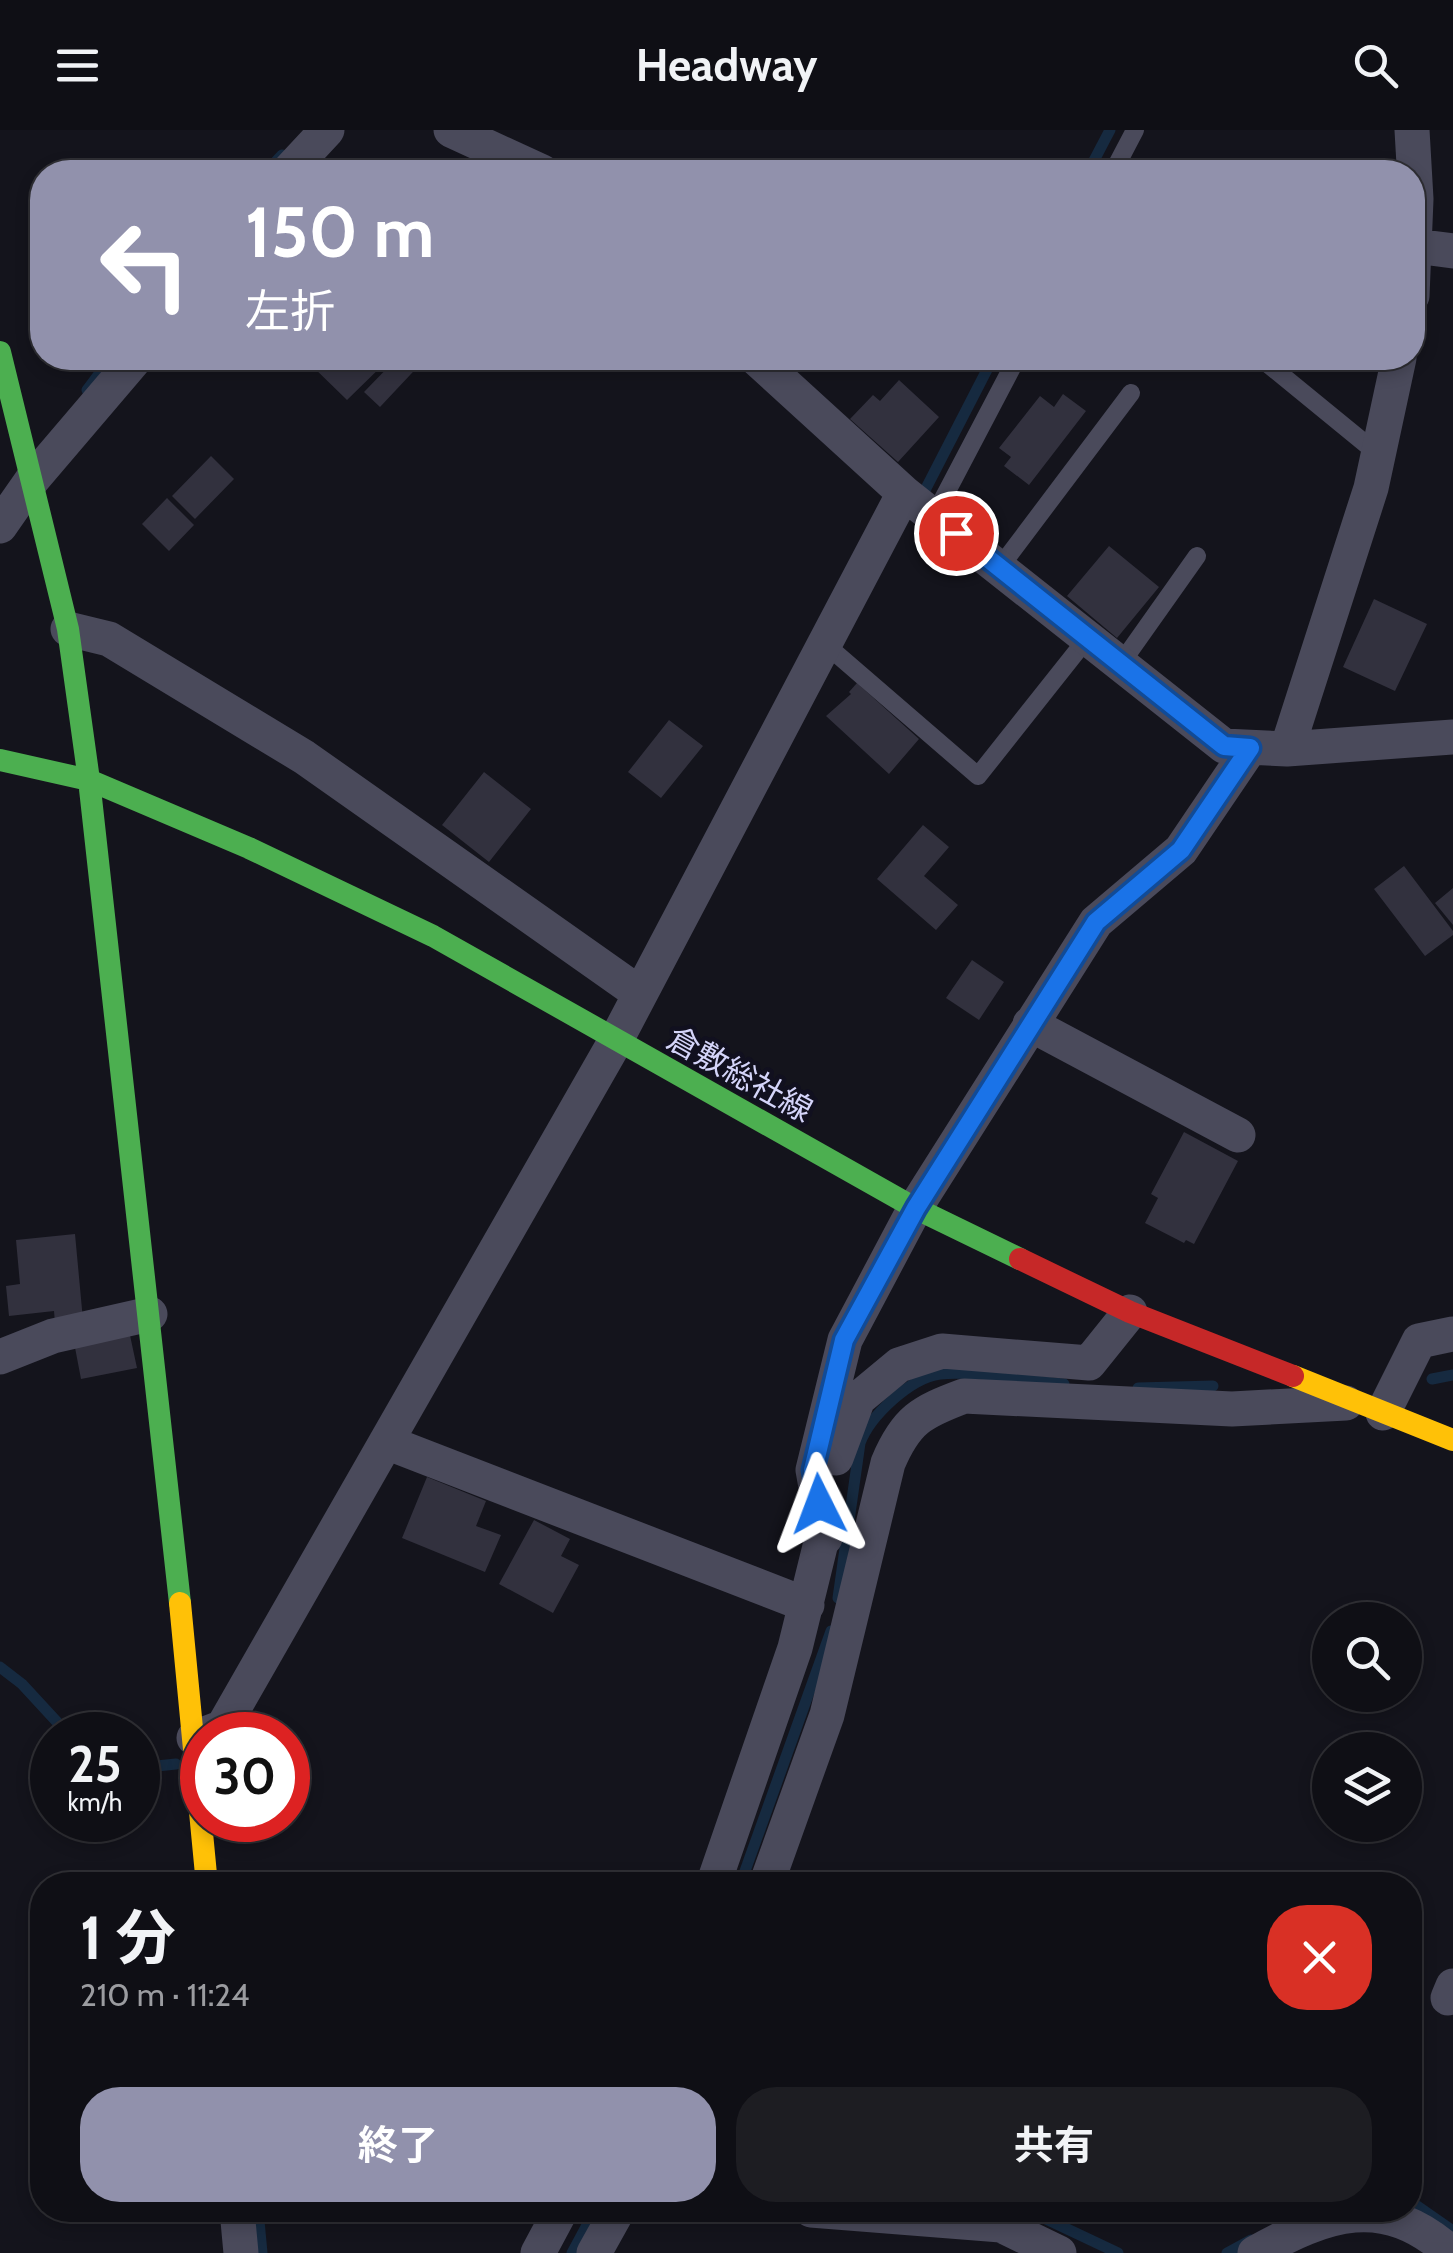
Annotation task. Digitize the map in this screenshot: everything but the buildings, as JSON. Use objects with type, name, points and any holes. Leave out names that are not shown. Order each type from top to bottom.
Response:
[{"type":"main road","points":[[0,352],[68,628],[90,780],[191,1712]]},
{"type":"main road","name":"倉敷総社線","points":[[0,760],[90,780],[248,848],[433,936],[615,1042],[916,1208],[1130,1312],[1453,1440]]},
{"type":"main road","points":[[204,1842],[207,1872]]},
{"type":"street","points":[[299,160],[327,130]]},
{"type":"street","points":[[451,130],[516,160]]},
{"type":"street","points":[[1412,130],[1413,160]]},
{"type":"street","points":[[1425,247],[1453,251]]},
{"type":"street","points":[[0,526],[29,469],[124,370]]},
{"type":"street","points":[[769,370],[904,492],[1224,746],[1287,748],[1451,739]]},
{"type":"street","points":[[1287,748],[1378,454],[1396,370]]},
{"type":"street","points":[[231,1712],[398,1446],[904,492]]},
{"type":"street","points":[[68,628],[109,638],[304,758],[639,993]]},
{"type":"street","points":[[825,1538],[813,1470],[844,1340],[916,1208],[1096,922],[1181,850],[1250,748]]},
{"type":"street","points":[[1030,1024],[1238,1135]]},
{"type":"street","points":[[717,1872],[807,1605],[825,1538],[837,1450],[858,1399],[899,1365],[942,1351],[1089,1363],[1130,1312]]},
{"type":"street","points":[[0,1357],[54,1336],[150,1314]]},
{"type":"street","points":[[771,1872],[827,1715],[888,1463],[902,1430],[929,1408],[964,1396],[1232,1408],[1370,1408],[1419,1341],[1453,1334]]},
{"type":"street","points":[[398,1446],[807,1605]]},
{"type":"street","points":[[239,2222],[242,2253]]},
{"type":"street","points":[[538,2253],[555,2222]]},
{"type":"street","points":[[594,2253],[611,2222]]},
{"type":"street","points":[[963,2222],[1001,2225],[1059,2253]]},
{"type":"street","points":[[1255,2253],[1299,2229],[1321,2222]]},
{"type":"street","points":[[1404,2222],[1451,2253]]},
{"type":"lane","points":[[1119,160],[1135,130]]},
{"type":"lane","points":[[934,516],[1011,370]]},
{"type":"lane","points":[[1275,370],[1378,454]]},
{"type":"lane","points":[[1000,567],[1131,392]]},
{"type":"lane","points":[[1122,662],[1196,556]]},
{"type":"lane","points":[[824,643],[978,776],[1089,636]]},
{"type":"waterway","points":[[1094,160],[1110,130]]},
{"type":"waterway","points":[[277,160],[282,155]]},
{"type":"waterway","points":[[87,390],[102,370]]},
{"type":"waterway","points":[[920,500],[987,370]]},
{"type":"waterway","points":[[838,1598],[860,1443],[872,1421],[892,1400],[916,1383],[940,1374],[1064,1384]]},
{"type":"waterway","points":[[1432,1379],[1453,1375]]},
{"type":"waterway","points":[[1138,1388],[1213,1386]]},
{"type":"waterway","points":[[745,1872],[831,1631]]},
{"type":"waterway","points":[[0,1667],[48,1712]]},
{"type":"waterway","points":[[160,1766],[176,1764]]},
{"type":"waterway","points":[[1422,2209],[1453,2231]]},
{"type":"waterway","points":[[259,2222],[262,2253]]},
{"type":"waterway","points":[[572,2253],[589,2222]]},
{"type":"waterway","points":[[1052,2222],[1118,2253]]},
{"type":"waterway","points":[[1227,2253],[1251,2240]]},
{"type":"traffic: fast","points":[[0,352],[68,629],[89,780],[180,1603]]},
{"type":"traffic: fast","points":[[0,760],[89,780],[249,848],[433,936],[915,1208],[1020,1259]]},
{"type":"traffic: slow","points":[[1293,1376],[1453,1440]]},
{"type":"traffic: slow","points":[[180,1603],[206,1872]]},
{"type":"traffic: jam","points":[[1020,1259],[1130,1312],[1293,1376]]},
{"type":"route","points":[[819,1504],[813,1470],[844,1340],[916,1208],[1096,922],[1181,850],[1250,748],[1224,746],[956,533]]}]
